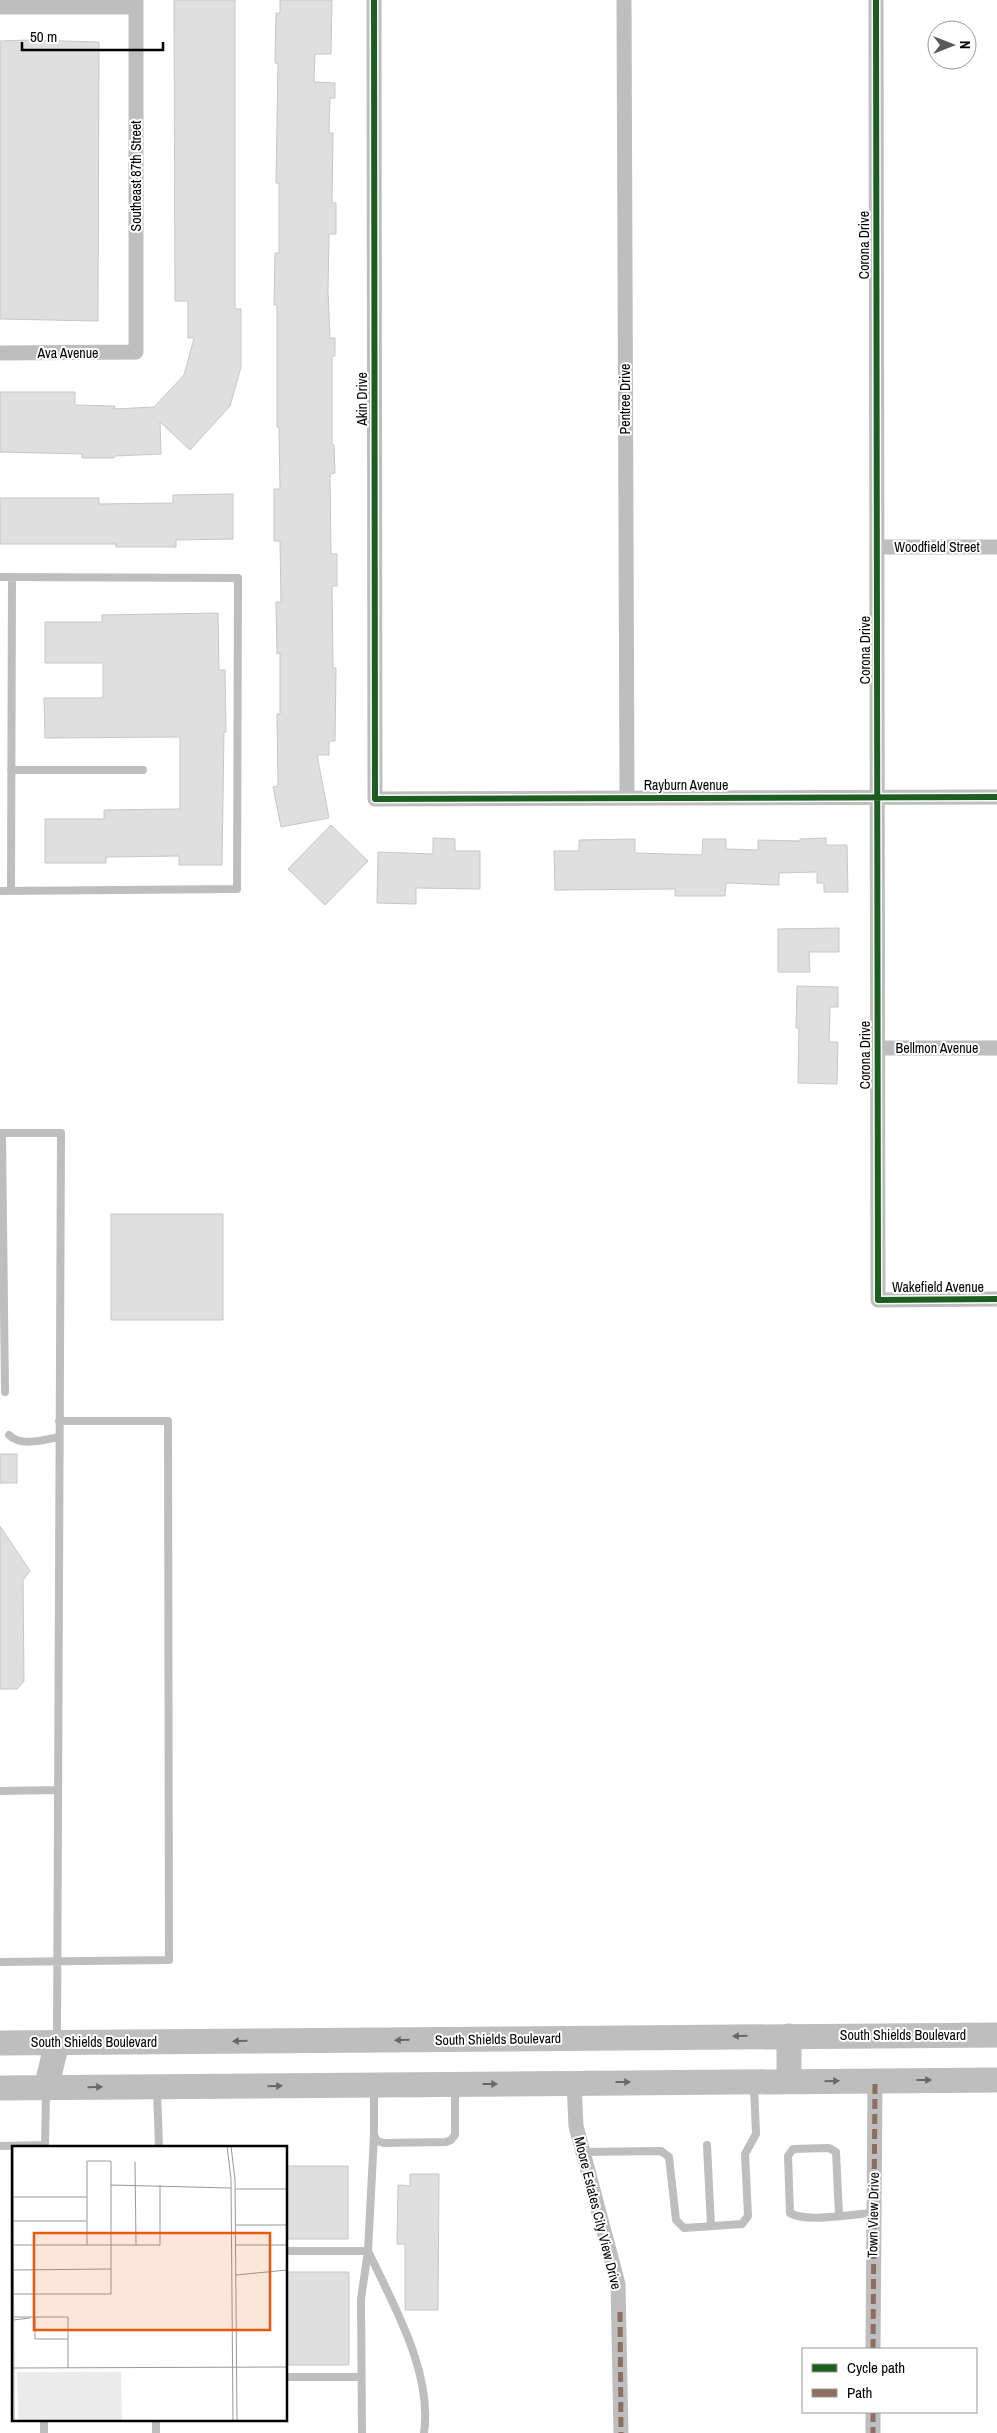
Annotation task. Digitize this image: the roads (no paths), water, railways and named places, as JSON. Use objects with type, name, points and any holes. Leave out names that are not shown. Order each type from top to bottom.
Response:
[{"type":"main road","name":"South Shields Boulevard","points":[[0,2043],[997,2035]]},
{"type":"main road","points":[[789,2036],[789,2082]]},
{"type":"main road","points":[[46,2088],[57,2043]]},
{"type":"main road","points":[[0,2088],[997,2080]]},
{"type":"street","name":"Akin Drive","points":[[374,0],[375,799]]},
{"type":"street","name":"Pentree Drive","points":[[624,0],[627,798]]},
{"type":"street","name":"Corona Drive","points":[[876,0],[878,1300]]},
{"type":"street","points":[[0,7],[136,4]]},
{"type":"street","name":"Southeast 87th Street","points":[[136,4],[136,352]]},
{"type":"street","name":"Ava Avenue","points":[[0,353],[136,352]]},
{"type":"street","name":"Woodfield Street","points":[[877,547],[997,547]]},
{"type":"street","name":"Rayburn Avenue","points":[[375,799],[997,797]]},
{"type":"street","name":"Bellmon Avenue","points":[[878,1048],[997,1048]]},
{"type":"street","name":"Wakefield Avenue","points":[[878,1300],[997,1299]]},
{"type":"street","name":"Town View Drive","points":[[873,2348],[875,2081]]},
{"type":"street","name":"Moore Estates City View Drive","points":[[574,2083],[576,2126],[618,2284],[621,2433]]},
{"type":"street","points":[[873,2413],[873,2433]]},
{"type":"lane","points":[[0,577],[238,578],[237,889],[0,891]]},
{"type":"lane","points":[[11,891],[12,577]]},
{"type":"lane","points":[[11,770],[143,770]]},
{"type":"lane","points":[[5,1392],[1,1133],[61,1133],[57,2043]]},
{"type":"lane","points":[[0,1962],[169,1960],[168,1422],[60,1421]]},
{"type":"lane","points":[[9,1435],[13,1439],[23,1442],[60,1438]]},
{"type":"lane","points":[[0,1791],[57,1790]]},
{"type":"lane","points":[[583,2152],[661,2150],[669,2158],[676,2220],[684,2228],[742,2224],[748,2216],[745,2154],[756,2134],[754,2082]]},
{"type":"lane","points":[[374,2135],[377,2141],[384,2143],[446,2142],[451,2140],[455,2135],[456,2084]]},
{"type":"lane","points":[[362,2433],[360,2299],[368,2251],[374,2135],[374,2085]]},
{"type":"lane","points":[[157,2087],[159,2146]]},
{"type":"lane","points":[[0,2146],[45,2146],[46,2088]]},
{"type":"lane","points":[[708,2145],[711,2226]]},
{"type":"lane","points":[[839,2215],[836,2152],[829,2148],[793,2149],[788,2156],[790,2213],[797,2217],[839,2215],[873,2213]]},
{"type":"lane","points":[[288,2251],[368,2251]]},
{"type":"lane","points":[[368,2251],[405,2329],[422,2384],[426,2424],[424,2433]]},
{"type":"lane","points":[[288,2377],[362,2377]]},
{"type":"lane","points":[[44,2420],[44,2433]]},
{"type":"lane","points":[[156,2420],[156,2433]]}]
